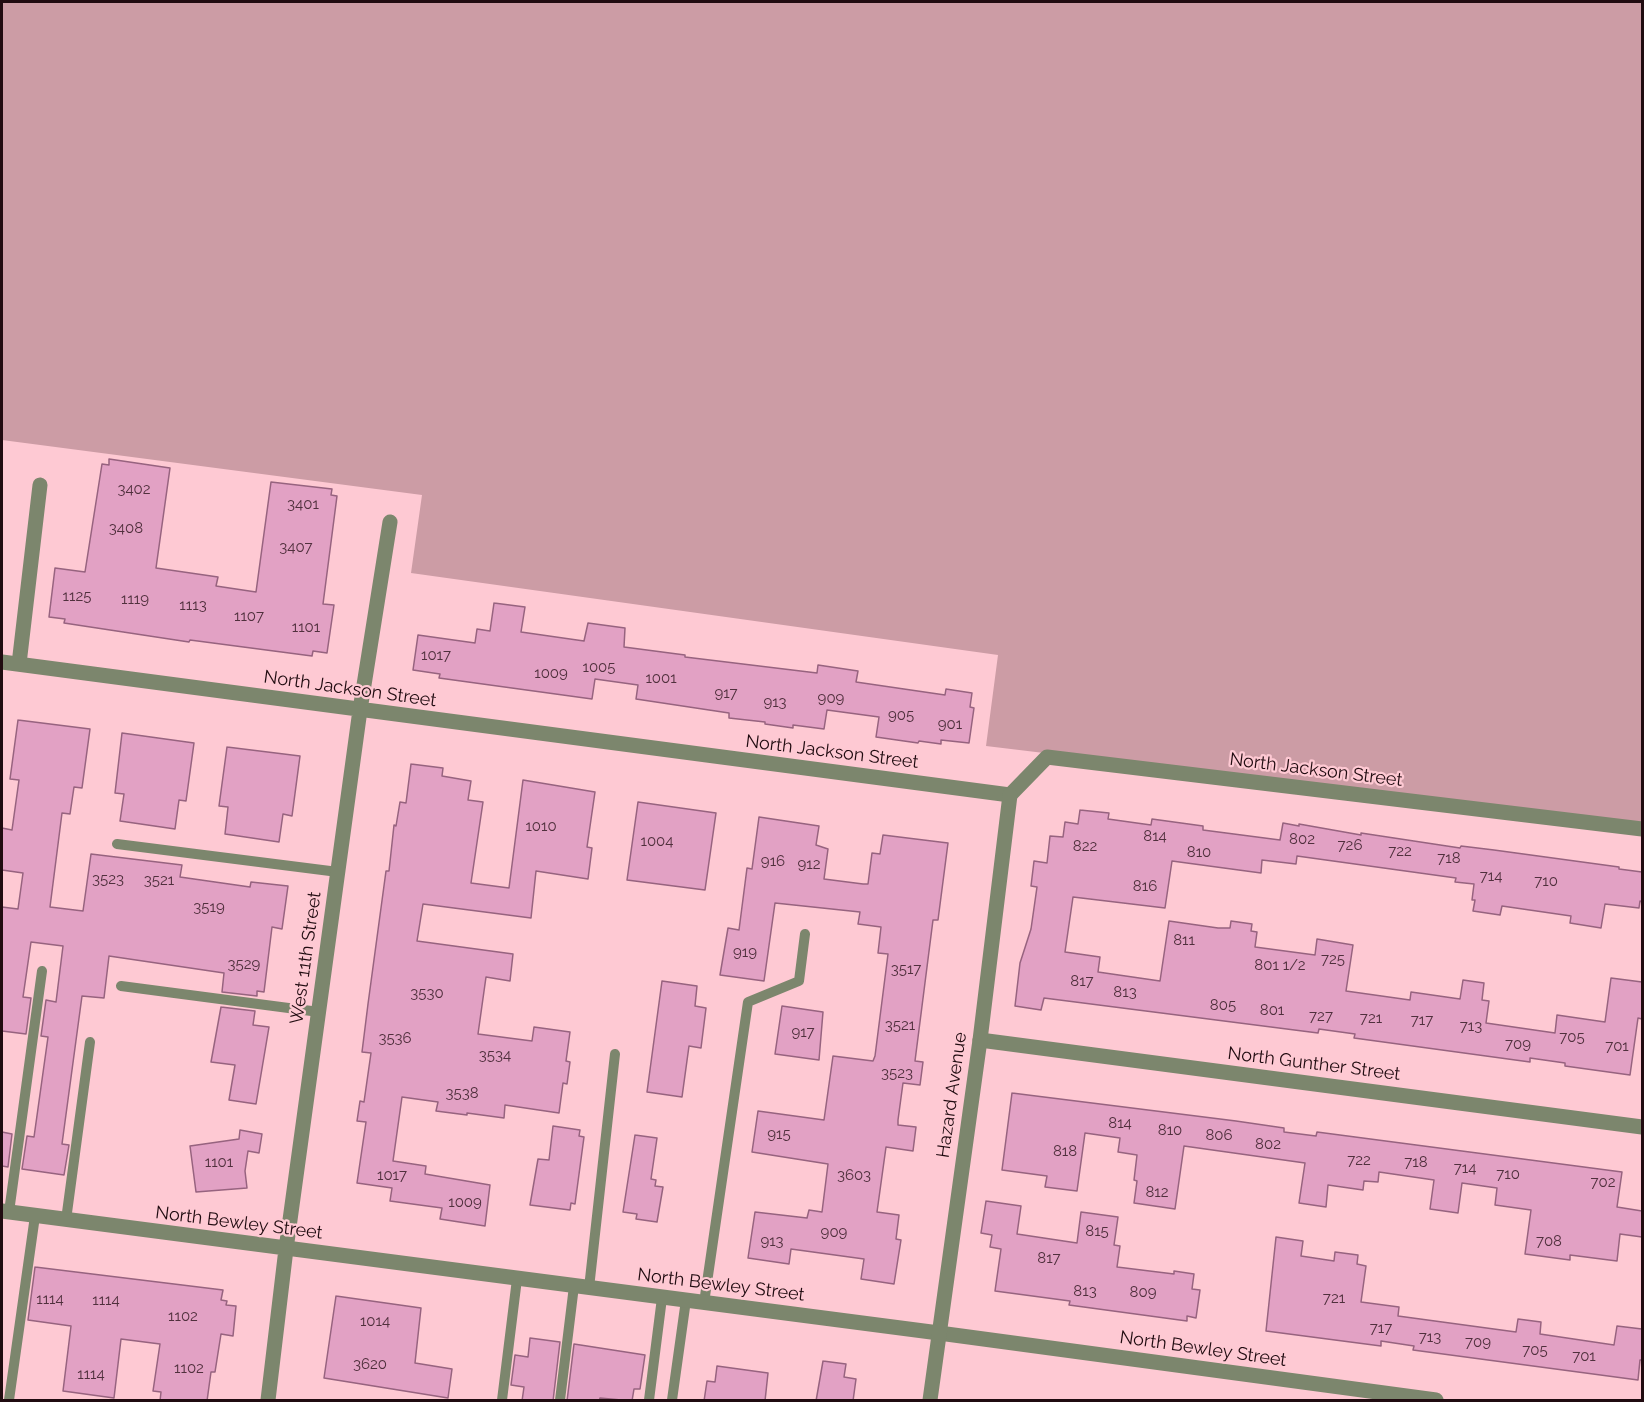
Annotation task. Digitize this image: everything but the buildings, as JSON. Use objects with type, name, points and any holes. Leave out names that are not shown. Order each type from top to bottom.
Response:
[{"type":"street","points":[[19,664],[40,485]]},
{"type":"street","name":"West 11th Street","points":[[268,1401],[286,1249],[360,710],[390,522]]},
{"type":"street","name":"North Jackson Street","points":[[2,662],[1010,795],[1047,757],[1642,829]]},
{"type":"street","name":"Hazard Avenue","points":[[930,1401],[980,1040],[1010,795]]},
{"type":"street","name":"North Gunther Street","points":[[980,1040],[1642,1127]]},
{"type":"street","name":"North Bewley Street","points":[[5,1212],[939,1333],[1436,1401]]},
{"type":"lane","points":[[117,844],[338,872]]},
{"type":"lane","points":[[704,1303],[748,1002],[799,981],[805,934]]},
{"type":"lane","points":[[5,1212],[42,971]]},
{"type":"lane","points":[[121,986],[319,1012]]},
{"type":"lane","points":[[66,1220],[90,1042]]},
{"type":"lane","points":[[589,1288],[615,1054]]},
{"type":"lane","points":[[9,1401],[35,1216]]},
{"type":"lane","points":[[502,1401],[517,1279]]},
{"type":"lane","points":[[560,1401],[574,1286]]},
{"type":"lane","points":[[649,1401],[662,1298]]},
{"type":"lane","points":[[672,1401],[686,1300]]},
{"type":"shaded area","points":[[2,2],[1642,2],[1642,825],[986,746],[998,655],[411,573],[422,495],[2,440]]}]
